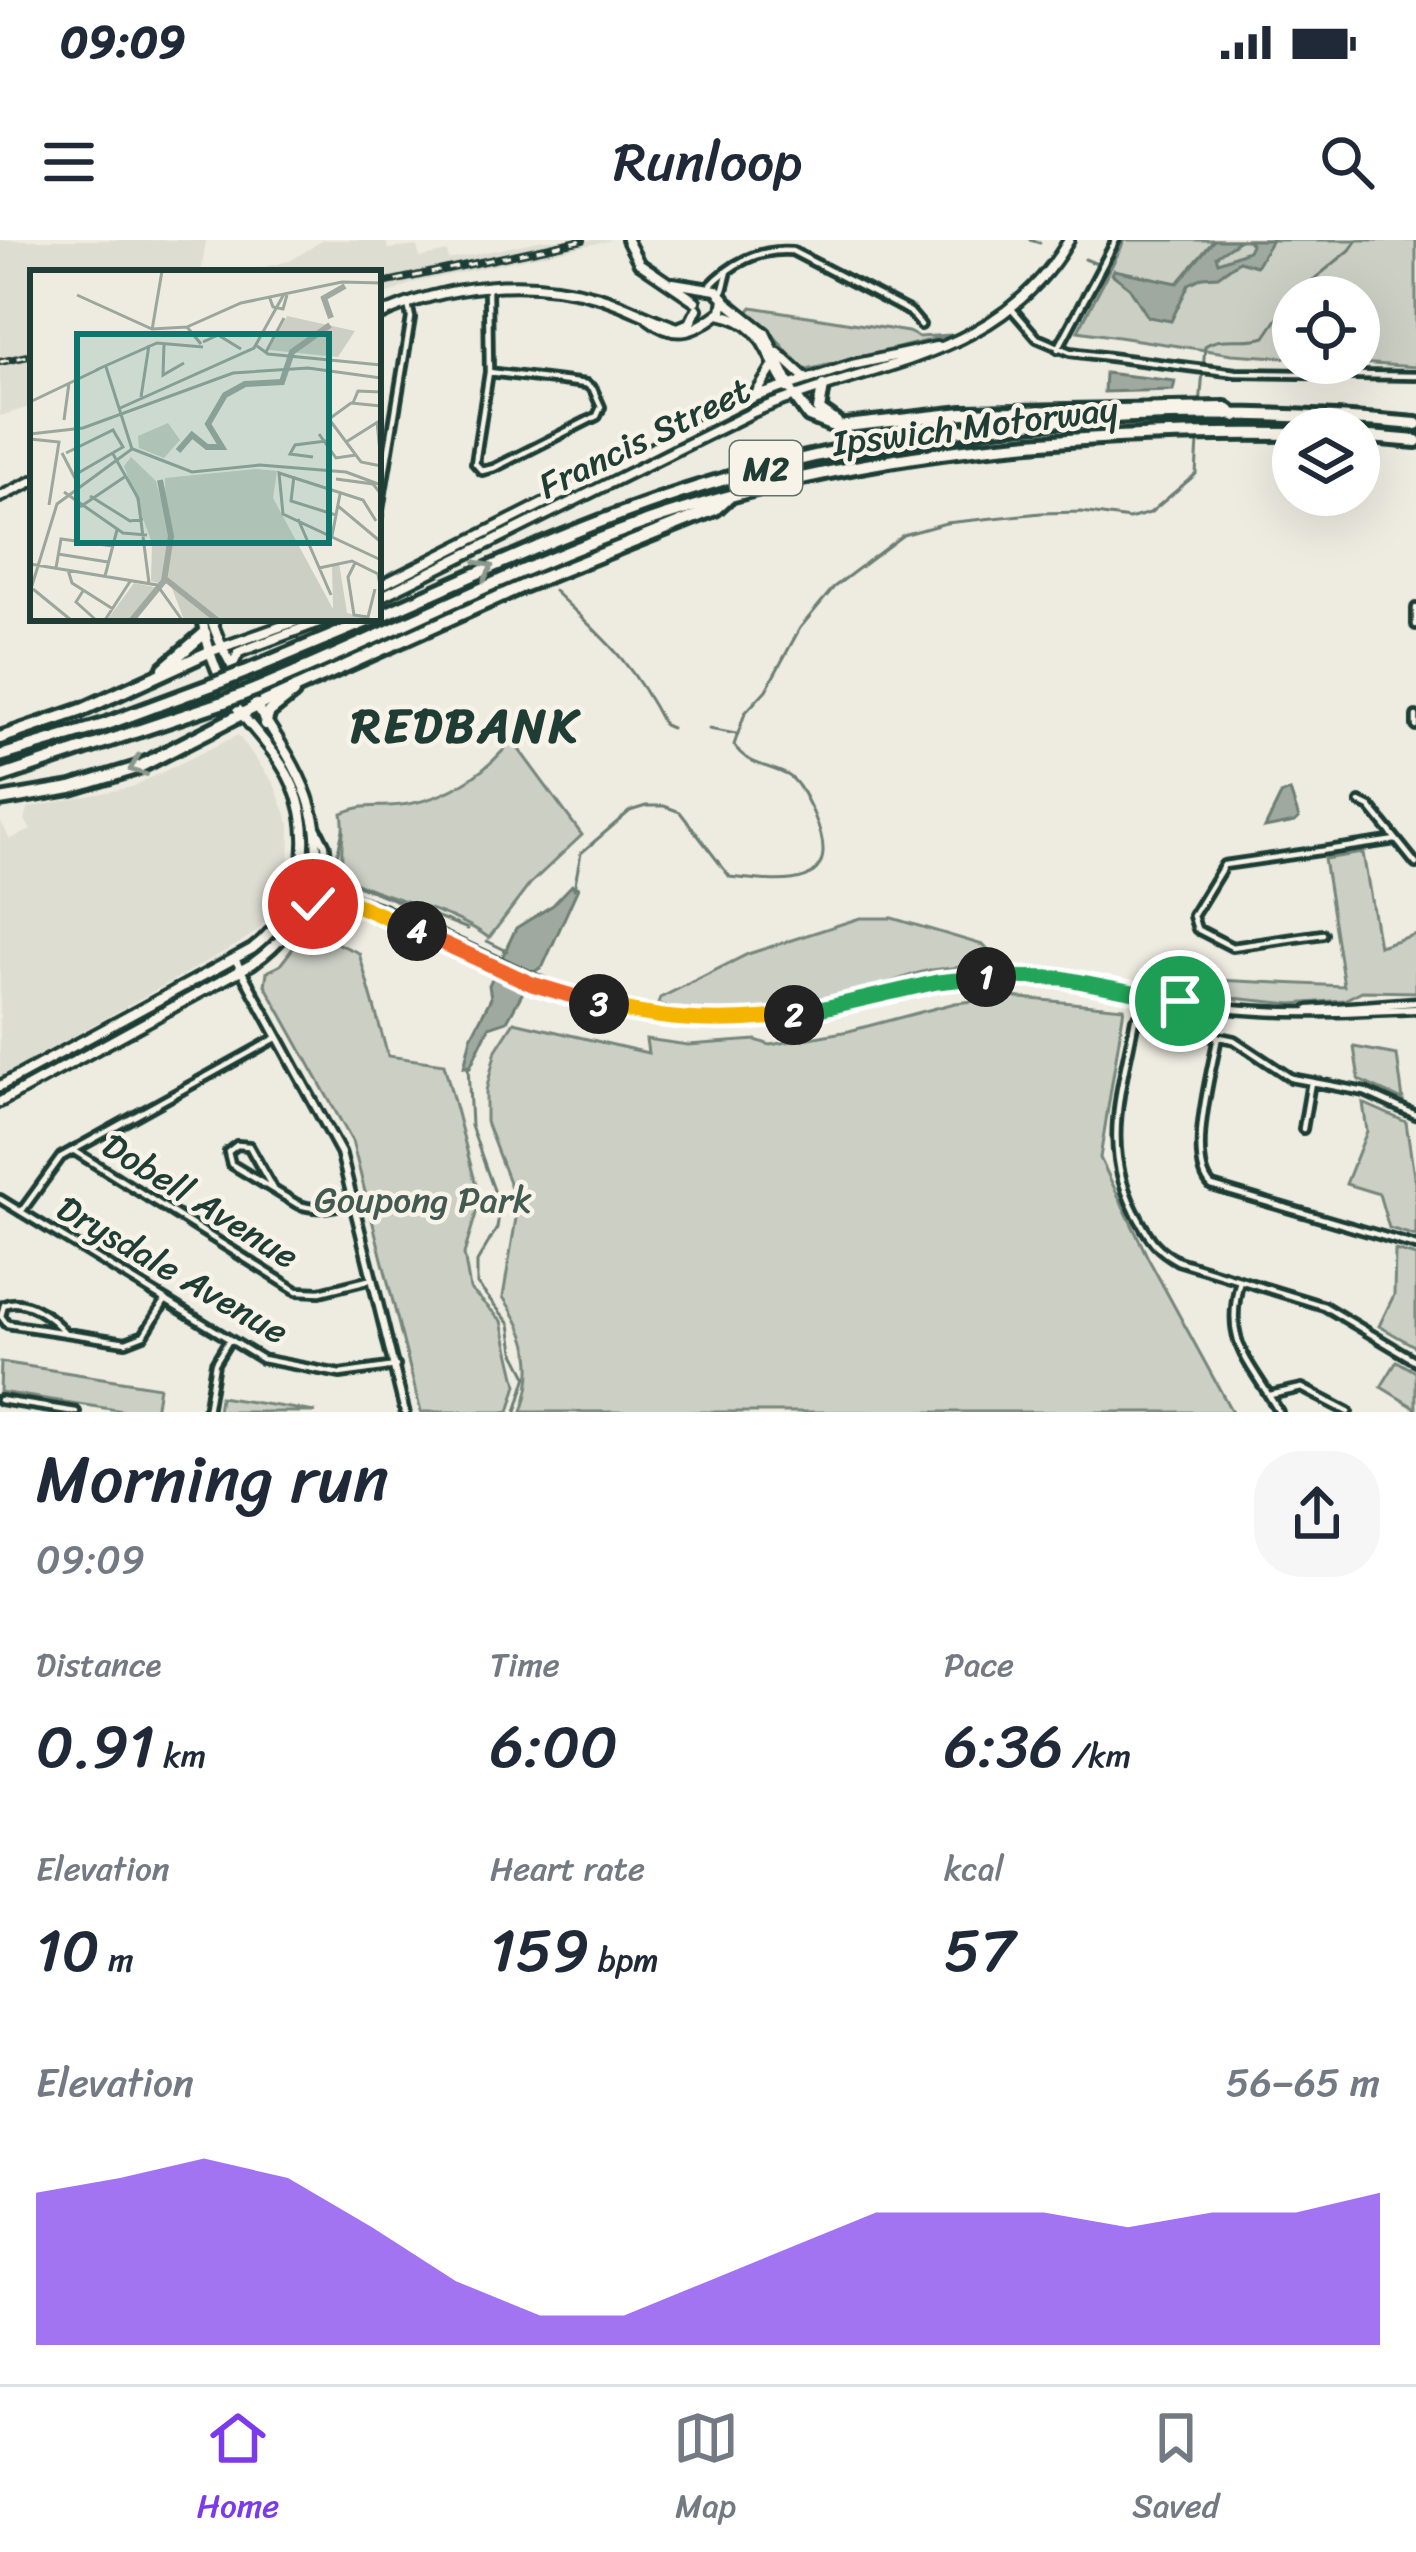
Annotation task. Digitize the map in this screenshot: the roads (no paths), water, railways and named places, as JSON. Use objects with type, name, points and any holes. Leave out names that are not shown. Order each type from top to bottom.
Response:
[{"type":"highway","points":[[823,386],[818,404],[823,416],[838,422],[870,422]]},
{"type":"highway","points":[[789,388],[805,412],[823,424],[843,427],[963,413],[1178,412]]},
{"type":"highway","name":"Ipswich Motorway","points":[[381,615],[615,515],[777,465],[956,432],[1178,412],[1416,424]]},
{"type":"highway","name":"Ipswich Motorway","points":[[0,777],[221,703],[579,547],[729,496],[927,455],[1063,441],[1272,434]]},
{"type":"highway","points":[[1380,438],[1416,441]]},
{"type":"highway","points":[[0,800],[113,776],[183,747],[298,686],[546,576],[715,508],[729,496]]},
{"type":"highway","name":"Ipswich Motorway","points":[[0,756],[104,725],[366,621]]},
{"type":"highway","points":[[164,671],[165,664],[205,633]]},
{"type":"highway","points":[[0,738],[59,719],[216,650]]},
{"type":"highway","points":[[265,724],[269,712],[298,686]]},
{"type":"main road","name":"Francis Street","points":[[381,585],[754,397],[823,386],[901,365],[975,332],[1012,309],[1041,280],[1069,240]]},
{"type":"main road","points":[[627,241],[639,262],[673,283],[707,317]]},
{"type":"main road","points":[[673,283],[723,298],[760,328],[776,352],[789,388]]},
{"type":"main road","points":[[381,315],[488,286],[586,294],[682,328],[693,320],[705,290]]},
{"type":"main road","points":[[719,314],[723,298]]},
{"type":"main road","points":[[643,314],[676,334],[691,332],[707,317],[736,318],[752,328],[789,388]]},
{"type":"main road","name":"Francis Street","points":[[381,596],[719,427],[805,378],[942,346]]},
{"type":"main road","points":[[776,352],[805,378]]},
{"type":"main road","points":[[754,397],[774,363]]},
{"type":"main road","points":[[0,496],[30,482]]},
{"type":"main road","points":[[0,1102],[242,970],[274,947],[303,908],[311,886],[316,827],[299,772],[254,707],[238,670],[205,633],[206,621]]},
{"type":"main road","points":[[0,1086],[234,958],[272,931],[299,882],[305,841],[297,794],[282,764],[222,683],[207,621]]},
{"type":"main road","points":[[216,650],[297,621]]},
{"type":"main road","points":[[238,670],[239,652],[322,621]]},
{"type":"street","points":[[1058,350],[1116,240]]},
{"type":"street","points":[[705,290],[728,271],[766,251],[799,253],[910,313],[921,325]]},
{"type":"street","points":[[723,298],[722,281],[728,271]]},
{"type":"street","points":[[488,286],[489,372],[475,464],[482,470],[494,468],[598,416],[602,407],[586,384],[489,372]]},
{"type":"street","points":[[381,497],[411,318],[408,304]]},
{"type":"street","points":[[1012,309],[1034,335],[1058,350],[1218,371],[1416,376]]},
{"type":"street","points":[[381,452],[388,453]]},
{"type":"street","points":[[1416,608],[1416,625]]},
{"type":"street","points":[[1416,716],[1416,726]]},
{"type":"street","points":[[1360,802],[1416,864]]},
{"type":"street","points":[[316,827],[326,845],[333,890]]},
{"type":"street","points":[[1323,934],[1232,946],[1197,929],[1193,916],[1224,865],[1396,840]]},
{"type":"street","points":[[299,882],[495,964]]},
{"type":"street","points":[[311,886],[333,890],[556,991],[647,1015],[724,1022],[796,1015],[937,982],[1026,976],[1226,1008],[1281,1012],[1416,1005]]},
{"type":"street","points":[[303,908],[355,904]]},
{"type":"street","points":[[234,958],[336,1144],[405,1412]]},
{"type":"street","points":[[1416,1115],[1365,1091],[1291,1078],[1234,1040],[1135,1019],[1117,1119],[1116,1166],[1157,1250],[1178,1261],[1324,1306],[1416,1361]]},
{"type":"street","points":[[1218,1036],[1198,1156],[1203,1178],[1212,1186],[1416,1246]]},
{"type":"street","points":[[21,1211],[52,1165],[73,1150],[278,1037]]},
{"type":"street","points":[[1303,1130],[1311,1082]]},
{"type":"street","points":[[273,1189],[253,1150],[243,1144],[232,1147],[227,1156],[231,1164],[273,1189],[310,1208],[354,1202]]},
{"type":"street","name":"Dobell Avenue","points":[[73,1150],[297,1291],[320,1292],[373,1278]]},
{"type":"street","name":"Drysdale Avenue","points":[[0,1199],[274,1364],[329,1373],[396,1366]]},
{"type":"street","points":[[1240,1280],[1231,1322],[1235,1338],[1279,1412]]},
{"type":"street","points":[[64,1333],[61,1326],[22,1303],[4,1305],[1,1316],[7,1324],[117,1342],[134,1341],[149,1329],[165,1301]]},
{"type":"street","points":[[207,1412],[215,1364],[229,1340]]},
{"type":"street","points":[[1269,1395],[1302,1388],[1348,1412]]},
{"type":"street","points":[[0,1400],[76,1412]]},
{"type":"waterway","points":[[1030,240],[1040,243]]},
{"type":"waterway","points":[[1200,407],[1205,346],[1265,337],[1292,297],[1357,240]]},
{"type":"waterway","points":[[1085,259],[1097,264]]},
{"type":"waterway","points":[[574,889],[581,853],[630,811],[646,806],[680,812],[730,877],[789,880],[816,870],[822,840],[800,789],[789,776],[752,761],[734,745],[745,713],[766,690],[800,628],[834,587],[903,535],[946,523],[1041,513],[1082,512],[1129,519],[1150,513],[1196,474],[1198,441]]},
{"type":"waterway","points":[[554,591],[616,652],[664,725],[671,728]]},
{"type":"waterway","points":[[709,729],[736,734]]},
{"type":"waterway","points":[[343,830],[337,856],[345,880],[468,929]]},
{"type":"waterway","points":[[487,941],[507,951]]},
{"type":"waterway","points":[[468,1065],[471,1126],[500,1207],[497,1228],[477,1262],[477,1284],[510,1324],[514,1351],[527,1376],[516,1412]]},
{"type":"railway","points":[[381,283],[583,240]]},
{"type":"railway","points":[[0,362],[30,356]]},
{"type":"district","name":"REDBANK","points":[[466,725]]},
{"type":"park label","name":"Goupong Park","points":[[423,1199]]}]
